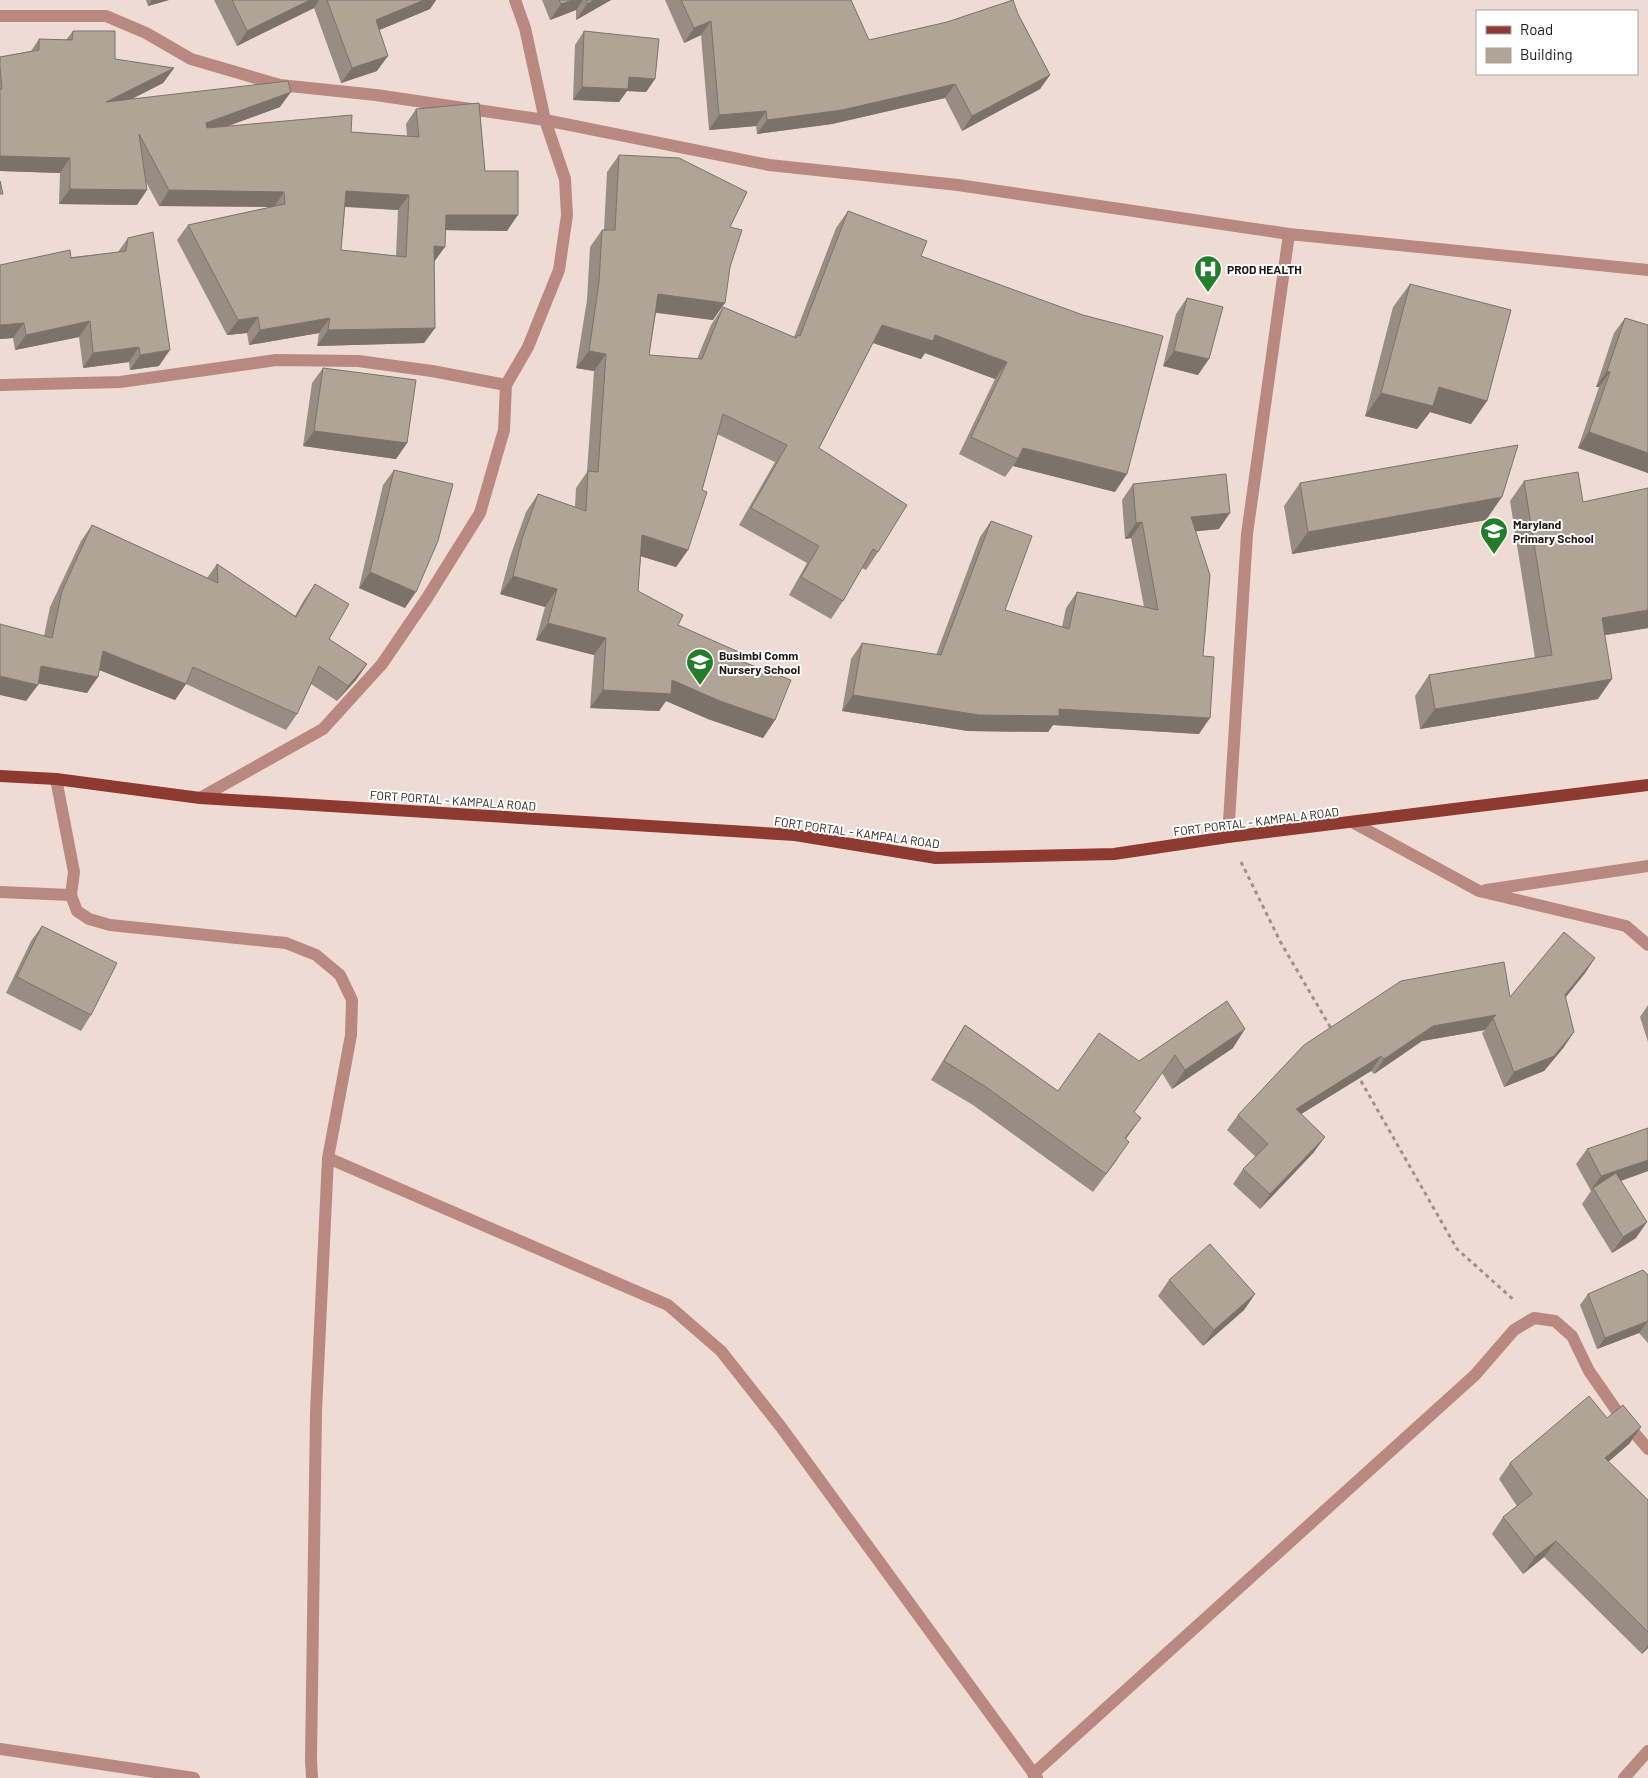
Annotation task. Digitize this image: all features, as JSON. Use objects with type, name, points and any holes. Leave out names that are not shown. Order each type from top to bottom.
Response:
[{"type":"main road","name":"FORT PORTAL - KAMPALA ROAD","points":[[0,776],[56,779],[200,798],[795,836],[936,858],[1114,854],[1228,837],[1354,823],[1648,785]]},
{"type":"street","points":[[200,798],[323,729],[382,664],[427,598],[480,513],[504,430],[506,385],[528,347],[559,270],[567,215],[565,179],[545,120],[525,28],[515,0]]},
{"type":"street","points":[[0,16],[106,16],[146,33],[192,58],[280,85],[376,95],[545,120],[770,165],[958,184],[1289,234],[1648,270]]},
{"type":"street","points":[[1228,837],[1247,534],[1289,234]]},
{"type":"street","points":[[0,384],[120,382],[276,360],[358,361],[432,371],[506,385]]},
{"type":"street","points":[[56,779],[74,872],[71,895],[77,911],[90,919],[110,925],[286,943],[316,954],[340,975],[352,1000],[351,1035],[328,1158],[316,1412],[312,1778]]},
{"type":"street","points":[[1354,823],[1478,892],[1626,926],[1648,945]]},
{"type":"street","points":[[1478,892],[1648,866]]},
{"type":"street","points":[[0,892],[71,895]]},
{"type":"street","points":[[328,1158],[668,1304],[714,1345],[781,1428],[1035,1776],[1475,1375],[1514,1330],[1534,1318],[1555,1321],[1572,1336],[1589,1371],[1621,1417],[1648,1449]]},
{"type":"street","points":[[0,1748],[194,1778]]},
{"type":"street","points":[[1624,1778],[1648,1751]]},
{"type":"path","points":[[1228,837],[1281,943],[1337,1038]]},
{"type":"path","points":[[1356,1073],[1457,1249],[1534,1318]]},
{"type":"building","points":[[232,0],[310,0],[247,31]]},
{"type":"building","points":[[327,0],[424,0],[376,20],[388,56],[352,68]]},
{"type":"building","points":[[559,0],[573,0],[561,4]]},
{"type":"building","points":[[681,0],[851,0],[869,40],[947,22],[1013,0],[1018,14],[1050,75],[972,116],[955,84],[842,110],[767,120],[766,111],[719,115],[711,21],[694,28]]},
{"type":"building","points":[[73,31],[115,31],[115,59],[174,68],[106,102],[288,81],[291,92],[206,123],[207,128],[352,115],[351,132],[419,137],[416,109],[479,103],[485,171],[518,171],[518,215],[446,215],[445,247],[434,246],[435,328],[328,330],[330,318],[260,330],[258,317],[238,320],[188,225],[285,204],[284,192],[169,190],[139,134],[147,190],[70,189],[70,158],[0,156],[0,89],[2,89],[0,57],[39,50],[39,39],[72,40]],"holes":[[[346,191],[409,195],[406,257],[341,250]]]},
{"type":"building","points":[[584,31],[659,39],[655,79],[629,77],[628,89],[582,87]]},
{"type":"building","points":[[619,155],[679,158],[747,192],[730,227],[742,230],[730,267],[725,303],[658,294],[649,355],[702,359],[723,307],[796,338],[798,335],[800,336],[848,211],[927,241],[921,256],[1083,315],[1163,336],[1127,474],[1023,448],[1018,459],[971,437],[1007,362],[935,335],[933,341],[882,325],[819,448],[907,505],[878,552],[873,549],[843,601],[801,577],[819,546],[751,508],[787,445],[723,414],[702,490],[707,492],[688,550],[642,535],[638,591],[683,615],[678,625],[741,653],[738,660],[791,680],[775,720],[720,701],[672,680],[671,694],[603,690],[606,638],[548,623],[557,589],[513,576],[522,539],[538,494],[586,511],[588,471],[598,472],[606,354],[589,351],[599,282],[602,230],[615,230]]},
{"type":"building","points":[[0,181],[3,194],[0,194]]},
{"type":"building","points":[[153,232],[170,350],[140,355],[139,347],[93,353],[90,321],[26,335],[24,323],[0,325],[0,265],[70,250],[71,258],[126,251],[128,238]]},
{"type":"building","points":[[1410,284],[1511,310],[1487,401],[1439,387],[1433,406],[1381,393]]},
{"type":"building","points":[[1187,298],[1223,307],[1209,359],[1174,351]]},
{"type":"building","points":[[1625,318],[1648,325],[1648,453],[1589,432],[1610,372],[1607,371]]},
{"type":"building","points":[[323,368],[416,380],[407,443],[314,431]]},
{"type":"building","points":[[1518,445],[1502,497],[1308,532],[1300,483]]},
{"type":"building","points":[[394,470],[453,484],[438,541],[416,592],[370,572]]},
{"type":"building","points":[[1578,472],[1583,502],[1648,488],[1648,610],[1602,618],[1612,679],[1435,709],[1429,675],[1552,655],[1524,481]]},
{"type":"building","points":[[1226,474],[1230,513],[1191,517],[1210,575],[1203,656],[1214,657],[1210,718],[1059,709],[1059,716],[979,715],[853,695],[862,643],[941,655],[991,521],[1032,536],[1005,610],[1069,629],[1077,592],[1158,610],[1142,522],[1136,523],[1133,484]]},
{"type":"building","points":[[92,525],[218,583],[217,564],[296,617],[315,584],[349,604],[329,639],[367,664],[348,686],[319,666],[297,714],[193,667],[186,684],[103,651],[98,677],[41,666],[38,685],[0,676],[0,624],[52,638],[62,591]]},
{"type":"building","points":[[42,926],[117,963],[91,1015],[17,977]]},
{"type":"building","points":[[1564,932],[1595,958],[1565,995],[1574,1032],[1554,1056],[1514,1072],[1493,1018],[1496,1015],[1433,1026],[1384,1059],[1381,1056],[1296,1109],[1325,1137],[1270,1194],[1243,1169],[1268,1144],[1238,1115],[1304,1045],[1401,981],[1504,962],[1510,997]]},
{"type":"building","points":[[1227,1001],[1245,1029],[1185,1070],[1175,1055],[1134,1112],[1141,1118],[1125,1138],[1129,1142],[1106,1174],[986,1087],[944,1061],[965,1025],[1058,1091],[1099,1033],[1139,1061]]},
{"type":"building","points":[[1648,1128],[1648,1160],[1601,1176],[1587,1149]]},
{"type":"building","points":[[1616,1173],[1647,1222],[1623,1237],[1593,1188]]},
{"type":"building","points":[[1210,1244],[1255,1294],[1214,1330],[1169,1280]]},
{"type":"building","points":[[1643,1270],[1648,1275],[1648,1321],[1605,1338],[1588,1294]]},
{"type":"building","points":[[1589,1396],[1607,1418],[1623,1405],[1641,1427],[1605,1458],[1648,1500],[1648,1632],[1556,1541],[1535,1557],[1503,1517],[1532,1494],[1510,1463]]},
{"type":"place","name":"PROD HEALTH","points":[[1208,293]]},
{"type":"place","name":"Maryland Primary School","points":[[1494,555]]},
{"type":"place","name":"Busimbi Comm Nursery School","points":[[700,686]]}]
